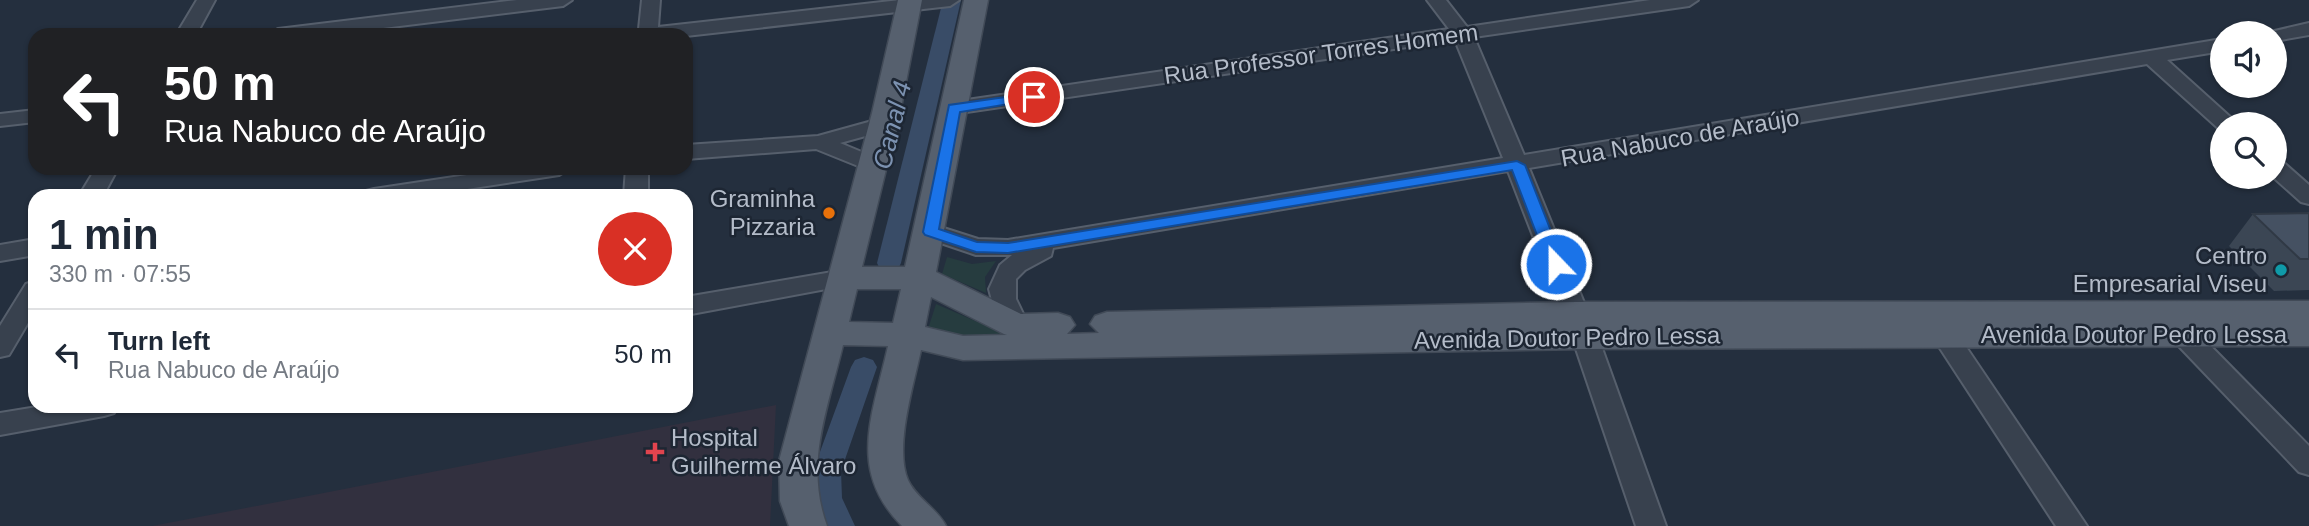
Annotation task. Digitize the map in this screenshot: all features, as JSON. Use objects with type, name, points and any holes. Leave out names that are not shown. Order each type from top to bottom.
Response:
[{"type":"main road","points":[[927,526],[897,498],[884,469],[886,438],[898,335],[930,232],[976,0]]},
{"type":"main road","points":[[808,526],[799,501],[797,461],[835,334],[873,165],[914,3]]},
{"type":"main road","name":"Avenida Doutor Pedro Lessa","points":[[849,278],[914,278],[1016,326],[1580,326],[1945,335],[2309,334]]},
{"type":"main road","name":"Avenida Doutor Pedro Lessa","points":[[835,334],[898,335],[963,348],[1580,326],[2309,312]]},
{"type":"street","points":[[190,28],[206,0]]},
{"type":"street","points":[[334,28],[563,0]]},
{"type":"street","points":[[646,28],[651,0]]},
{"type":"street","points":[[693,29],[950,0]]},
{"type":"street","points":[[1436,0],[1462,33],[1517,165],[1580,326],[1651,526]]},
{"type":"street","name":"Rua Professor Torres Homem","points":[[953,108],[1689,0]]},
{"type":"street","points":[[2287,33],[2309,29]]},
{"type":"street","name":"Rua Nabuco de Araújo","points":[[930,232],[990,249],[1079,237],[2210,47]]},
{"type":"street","points":[[2153,58],[2214,112]]},
{"type":"street","points":[[0,120],[28,117]]},
{"type":"street","points":[[693,151],[819,142],[883,124]]},
{"type":"street","points":[[819,142],[873,165]]},
{"type":"street","points":[[420,189],[513,175]]},
{"type":"street","points":[[2287,176],[2307,192]]},
{"type":"street","points":[[1016,326],[1002,298],[1001,284],[1009,268],[1022,259],[1079,237]]},
{"type":"street","points":[[0,253],[28,248]]},
{"type":"street","points":[[693,305],[849,278]]},
{"type":"street","points":[[0,348],[28,302]]},
{"type":"street","points":[[2183,334],[2309,464]]},
{"type":"street","points":[[1945,335],[2072,526]]},
{"type":"street","points":[[0,424],[64,413]]},
{"type":"shaded area","name":"Hospital Guilherme Álvaro","points":[[776,405],[770,526],[152,526],[298,498]]},
{"type":"green space","points":[[947,257],[972,264],[996,261],[985,277],[986,293],[942,274]]},
{"type":"green space","points":[[936,304],[1010,336],[962,339],[928,329]]},
{"type":"building","points":[[2309,213],[2309,259],[2300,259],[2253,214]]},
{"type":"waterway","name":"Canal 4","points":[[889,263],[952,0]]},
{"type":"waterway","name":"Canal 4","points":[[840,526],[827,498],[827,471],[864,367]]},
{"type":"place","name":"Graminha Pizzaria","points":[[829,213]]},
{"type":"place","name":"Centro Empresarial Viseu","points":[[2281,270]]},
{"type":"place","name":"Hospital Guilherme Álvaro","points":[[655,452]]},
{"type":"route","points":[[1034,97],[953,108],[930,232],[976,247],[1008,248],[1517,165],[1556,264]]}]
